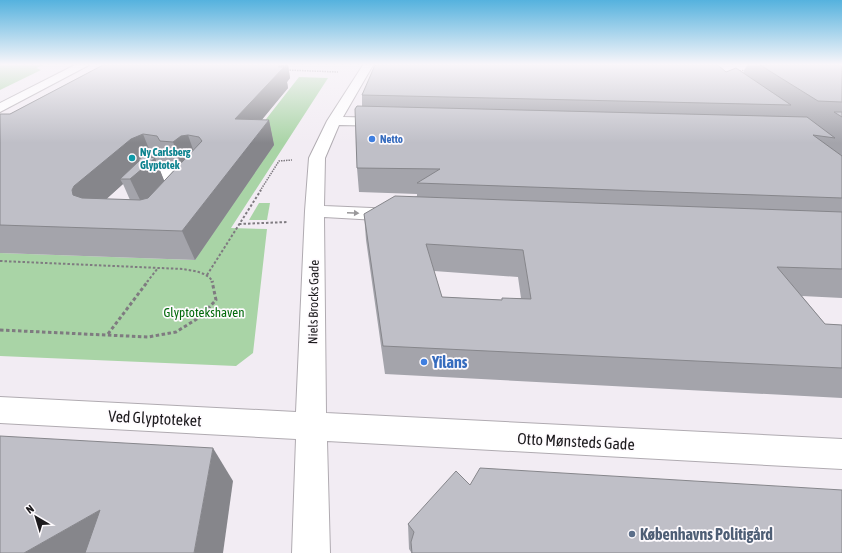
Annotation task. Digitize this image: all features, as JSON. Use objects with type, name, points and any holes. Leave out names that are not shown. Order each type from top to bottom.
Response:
[{"type":"street","points":[[0,108],[34,91]]},
{"type":"street","name":"Niels Brocks Gade","points":[[311,553],[314,216],[317,158],[334,121],[352,91]]},
{"type":"street","points":[[334,121],[397,123]]},
{"type":"street","points":[[314,216],[410,215]]},
{"type":"street","name":"Ved Glyptoteket","points":[[0,410],[311,427]]},
{"type":"street","name":"Otto Mønsteds Gade","points":[[311,427],[842,454]]},
{"type":"path","points":[[207,275],[279,161],[317,158]]},
{"type":"path","points":[[239,224],[314,216]]},
{"type":"path","points":[[0,264],[2,261],[183,269],[207,275],[215,285],[216,300],[200,317],[176,332],[148,337],[0,330]]},
{"type":"path","points":[[108,334],[158,268]]},
{"type":"green space","name":"Glyptotekshaven","points":[[288,91],[320,91],[231,228],[267,229],[253,353],[236,366],[0,356],[0,253],[195,260],[256,132]]},
{"type":"green space","points":[[259,203],[270,203],[267,220],[249,220]]},
{"type":"building","points":[[54,91],[262,91],[235,119],[269,120],[182,231],[0,225],[0,114],[10,114]],"holes":[[[143,134],[157,136],[160,141],[173,142],[181,136],[188,135],[199,137],[202,141],[148,198],[140,200],[82,198],[73,195],[72,190],[74,186],[131,139]]]},
{"type":"building","points":[[364,91],[770,91],[791,105],[362,95]]},
{"type":"building","points":[[802,91],[842,91],[842,102],[818,101]]},
{"type":"building","points":[[357,106],[807,117],[835,138],[813,135],[842,156],[842,198],[417,183],[440,169],[357,168],[355,109]]},
{"type":"building","points":[[834,112],[842,112],[842,117]]},
{"type":"building","points":[[145,156],[155,158],[130,179],[120,179],[139,161],[139,159]]},
{"type":"building","points":[[395,196],[842,212],[842,269],[777,267],[825,324],[842,325],[842,368],[383,346],[364,214]],"holes":[[[426,244],[523,250],[531,299],[502,298],[502,300],[442,297]]]},
{"type":"building","points":[[0,436],[213,448],[194,553],[85,553],[100,510],[24,553],[0,553]]},
{"type":"building","name":"Københavns Politigård","points":[[480,468],[842,490],[842,553],[412,553],[411,542],[414,532],[408,524],[456,471],[470,485]]},
{"type":"place","name":"Netto","points":[[372,139]]},
{"type":"place","name":"Ny Carlsberg Glyptotek","points":[[132,158]]},
{"type":"place","name":"Yilans","points":[[424,362]]},
{"type":"place","name":"Københavns Politigård","points":[[632,534]]}]
